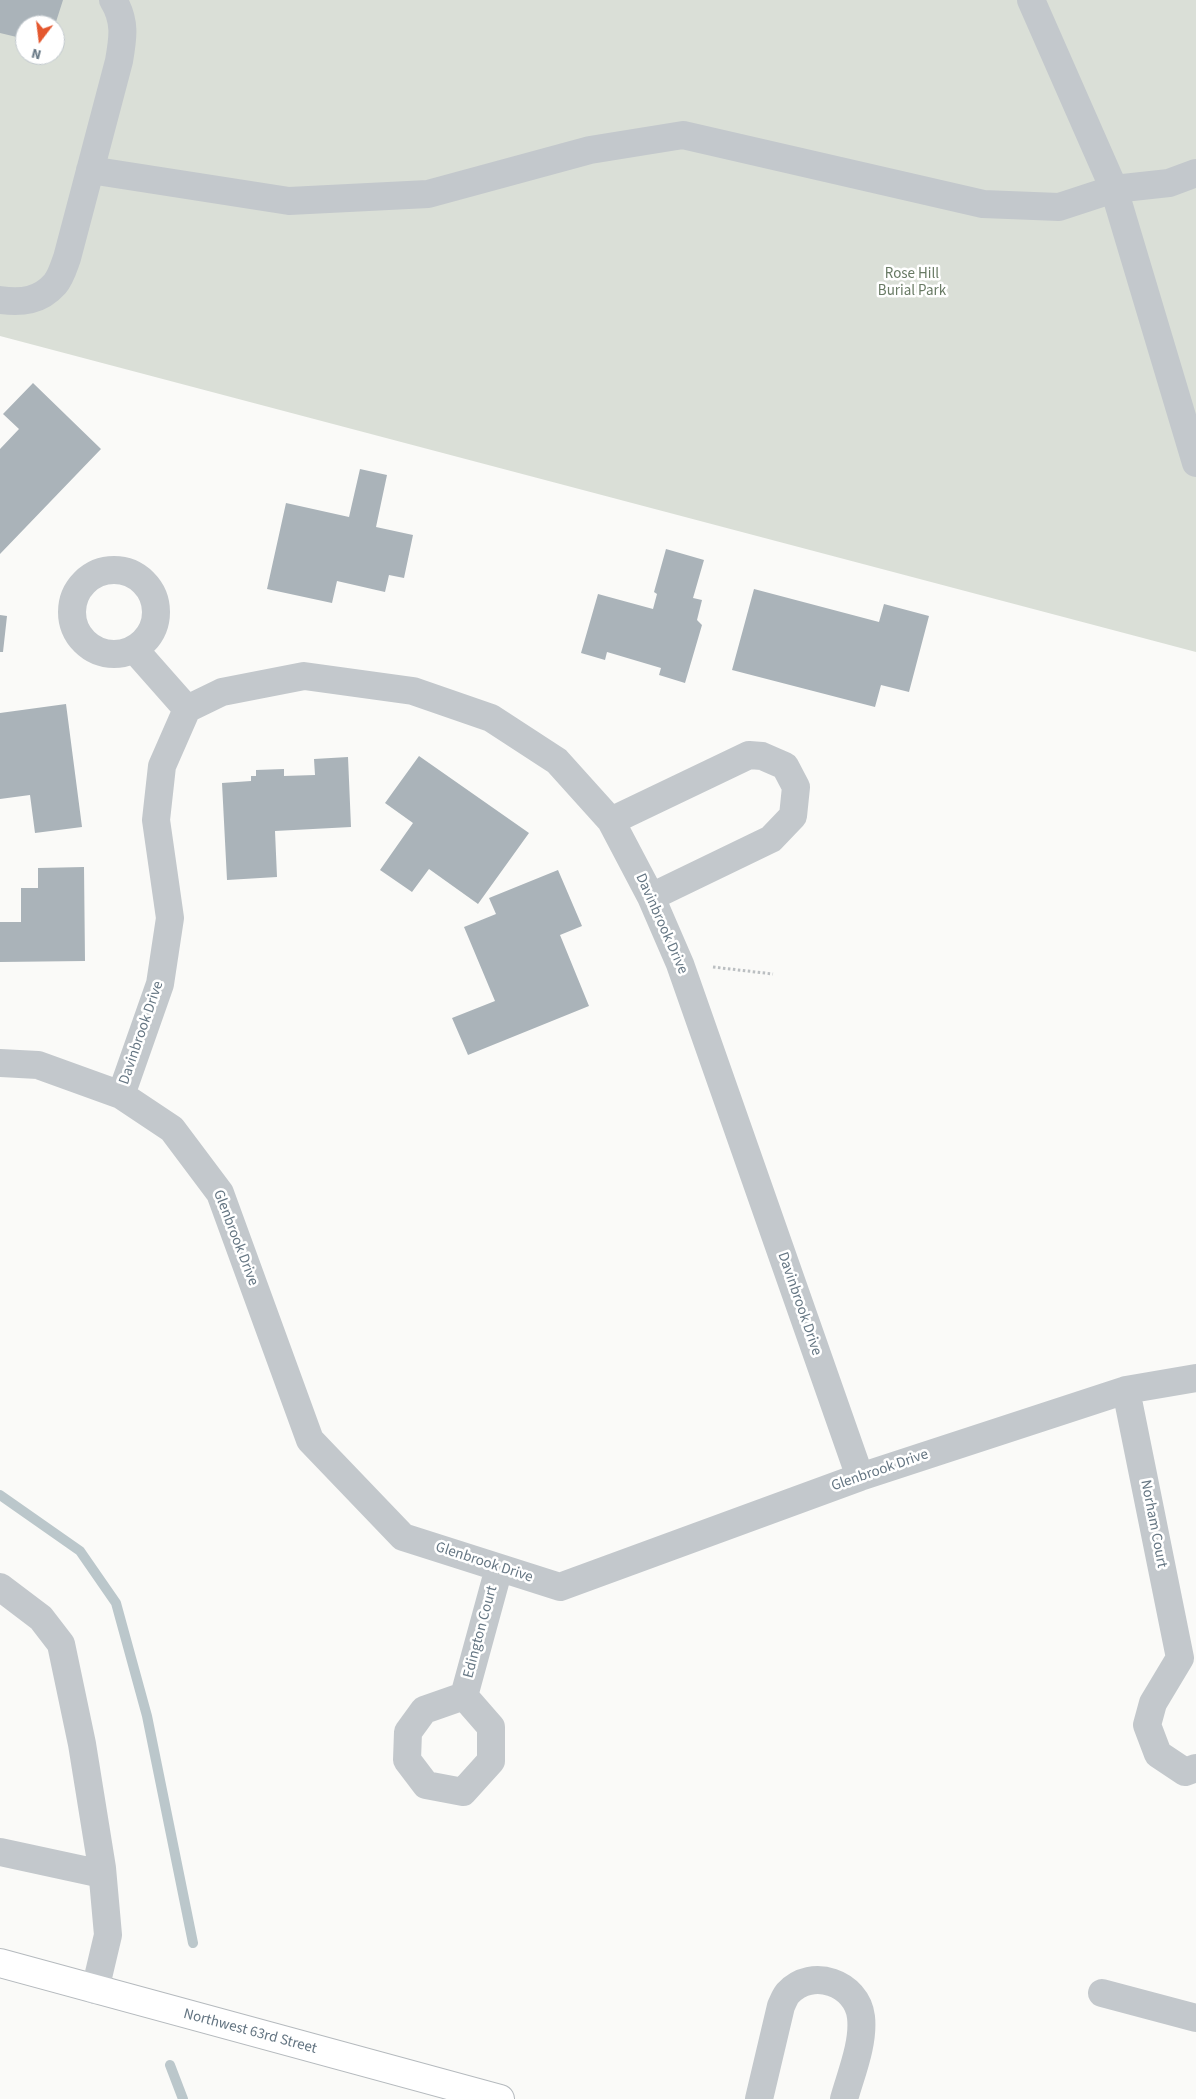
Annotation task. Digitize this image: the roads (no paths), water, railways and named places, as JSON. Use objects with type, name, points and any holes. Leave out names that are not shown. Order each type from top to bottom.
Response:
[{"type":"main road","name":"Northwest 63rd Street","points":[[0,1963],[500,2099]]},
{"type":"street","points":[[0,300],[19,303],[40,296],[56,283],[67,258],[119,61],[123,35],[121,12],[113,0]]},
{"type":"street","points":[[1031,0],[1114,189],[1196,463]]},
{"type":"street","points":[[90,170],[289,202],[428,194],[590,150],[683,135],[982,204],[1059,207],[1114,189],[1169,182],[1196,173]]},
{"type":"street","points":[[134,649],[187,709]]},
{"type":"street","name":"Davinbrook Drive","points":[[121,1095],[160,984],[170,918],[156,820],[162,766],[187,709],[222,692],[304,676],[413,691],[491,718],[557,761],[611,821],[651,897],[680,964],[860,1477]]},
{"type":"street","points":[[611,821],[749,754],[762,756],[785,766],[796,787],[793,816],[771,839],[651,897]]},
{"type":"street","name":"Glenbrook Drive","points":[[0,1063],[38,1065],[121,1095],[172,1129],[220,1193],[310,1440],[403,1537],[560,1587],[860,1477],[1126,1390],[1196,1378]]},
{"type":"street","name":"Norham Court","points":[[1126,1390],[1188,1664],[1153,1703],[1147,1725],[1158,1754],[1185,1772],[1196,1768]]},
{"type":"street","name":"Edington Court","points":[[464,1696],[499,1568]]},
{"type":"street","points":[[0,1587],[41,1618],[61,1644],[82,1744],[102,1874],[108,1934],[96,1990]]},
{"type":"street","points":[[0,1852],[102,1874]]},
{"type":"street","points":[[759,2099],[781,2006],[788,1993],[798,1985],[812,1980],[830,1981],[845,1988],[858,2001],[861,2017],[861,2036],[844,2099]]},
{"type":"street","points":[[1102,1993],[1196,2018]]},
{"type":"waterway","points":[[0,1495],[80,1551],[116,1603],[147,1716],[193,1943]]},
{"type":"waterway","points":[[170,2065],[183,2099]]},
{"type":"park label","name":"Rose Hill Burial Park","points":[[912,284]]}]
